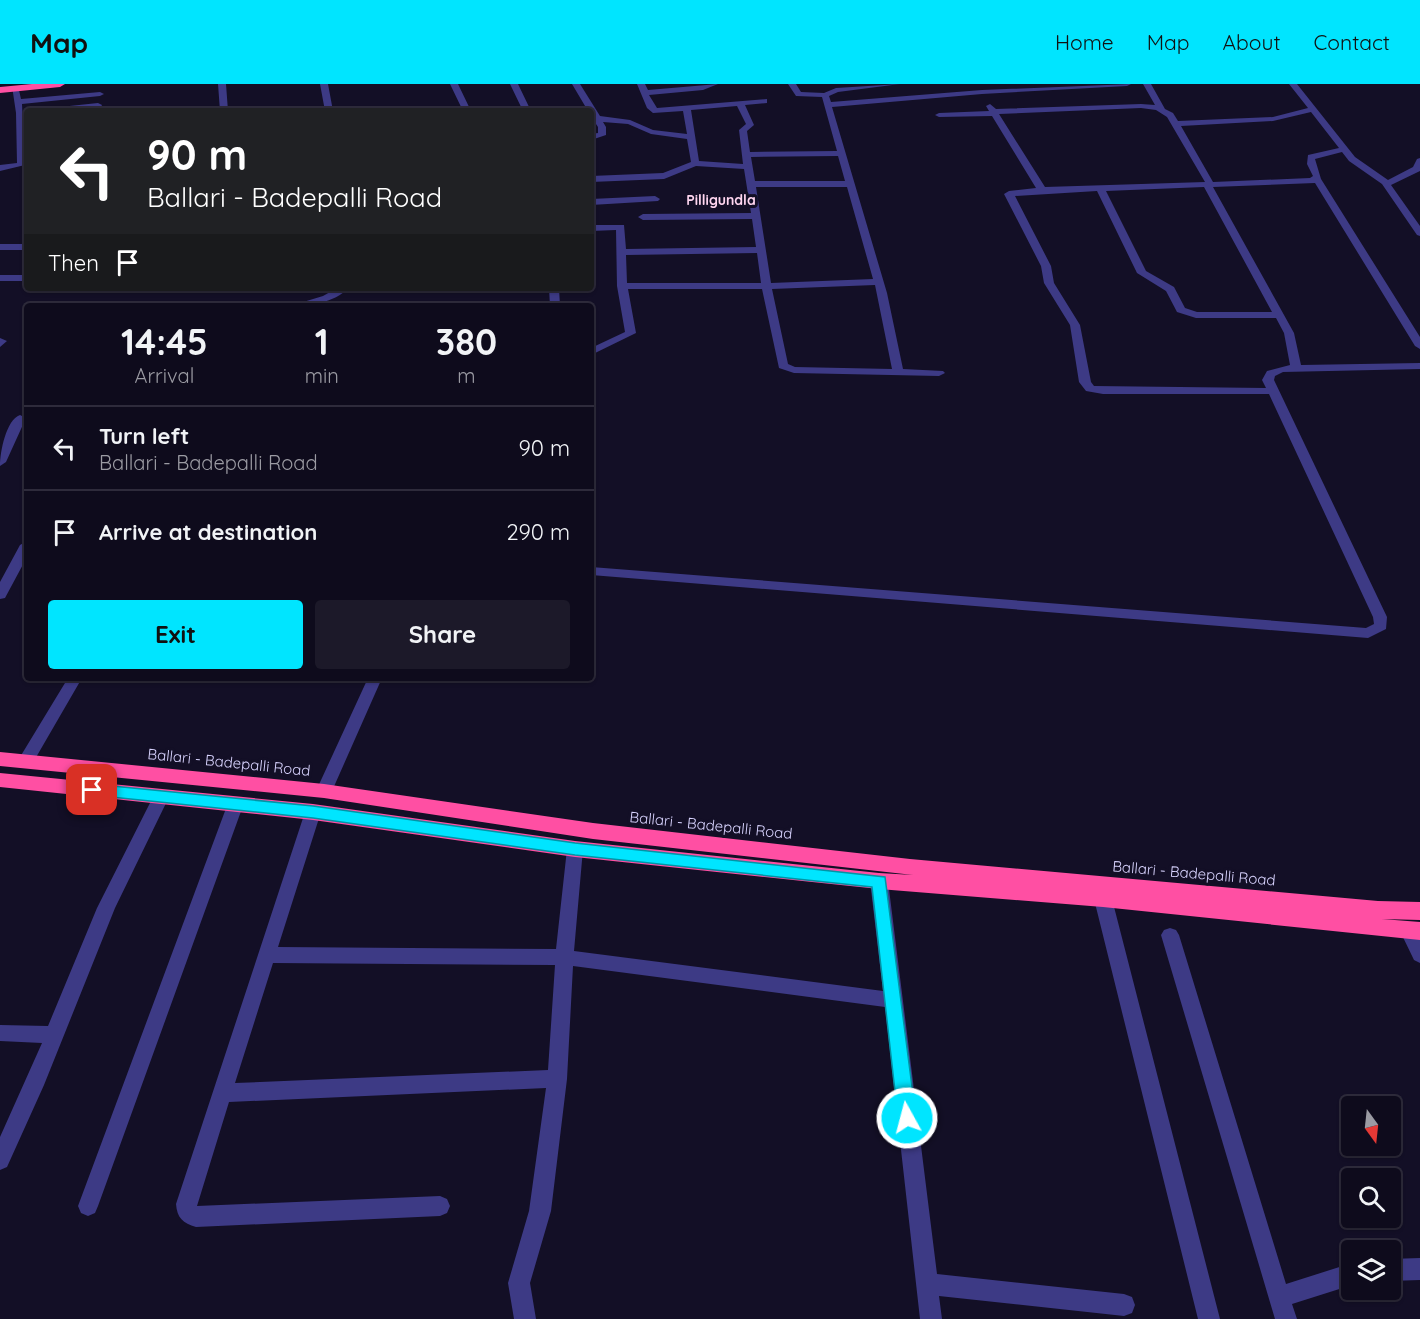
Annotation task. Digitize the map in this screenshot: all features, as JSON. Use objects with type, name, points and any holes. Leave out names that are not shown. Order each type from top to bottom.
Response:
[{"type":"highway","points":[[0,88],[60,84]]},
{"type":"highway","name":"Ballari - Badepalli Road","points":[[0,759],[324,791],[593,831],[888,864],[1368,909],[1420,911]]},
{"type":"highway","points":[[0,780],[313,812],[575,849],[879,881],[1103,898],[1244,915],[1415,931]]},
{"type":"street","points":[[222,84],[225,108]]},
{"type":"street","points":[[324,84],[328,108]]},
{"type":"street","points":[[454,84],[466,108]]},
{"type":"street","points":[[514,84],[526,108]]},
{"type":"street","points":[[576,84],[589,108]]},
{"type":"street","points":[[641,84],[654,110],[764,101]]},
{"type":"street","points":[[644,93],[703,88],[714,84]]},
{"type":"street","points":[[792,84],[800,94],[825,94],[836,90],[896,84]]},
{"type":"street","points":[[975,84],[1042,190]]},
{"type":"street","points":[[829,105],[982,92],[1127,84]]},
{"type":"street","points":[[1147,84],[1162,110]]},
{"type":"street","points":[[1293,84],[1354,162],[1386,184],[1420,233]]},
{"type":"street","points":[[0,168],[24,165],[24,124],[23,113],[18,102],[18,86]]},
{"type":"street","points":[[18,102],[100,93]]},
{"type":"street","points":[[825,94],[879,282],[898,372]]},
{"type":"street","points":[[740,104],[750,125],[742,131],[767,286],[785,368],[939,373]]},
{"type":"street","points":[[70,108],[98,105]]},
{"type":"street","points":[[939,116],[1141,106],[1162,110],[1170,115],[1280,315],[1291,338],[1296,368]]},
{"type":"street","points":[[687,108],[695,163]]},
{"type":"street","points":[[1176,124],[1273,119],[1314,109]]},
{"type":"street","points":[[595,118],[630,122],[656,133],[690,137]]},
{"type":"street","points":[[594,136],[603,134],[595,118]]},
{"type":"street","points":[[1344,148],[1311,158],[1317,179],[1420,346]]},
{"type":"street","points":[[746,155],[843,153]]},
{"type":"street","points":[[1386,184],[1416,169],[1420,161]]},
{"type":"street","points":[[594,179],[664,176],[695,163],[748,167]]},
{"type":"street","points":[[1272,391],[1103,391],[1090,389],[1085,382],[1075,325],[1049,283],[1046,266],[1009,196],[1016,191],[1317,179]]},
{"type":"street","points":[[751,184],[852,184]]},
{"type":"street","points":[[1100,188],[1142,273],[1170,289],[1181,310],[1196,315],[1280,315]]},
{"type":"street","points":[[594,202],[655,199]]},
{"type":"street","points":[[643,217],[757,216]]},
{"type":"street","points":[[594,228],[621,227],[622,286],[631,333],[594,351]]},
{"type":"street","points":[[0,247],[24,248]]},
{"type":"street","points":[[622,252],[762,250]]},
{"type":"street","points":[[0,278],[24,278]]},
{"type":"street","points":[[622,286],[767,286],[879,282]]},
{"type":"street","points":[[308,303],[327,298],[339,291]]},
{"type":"street","points":[[594,571],[1353,633],[1376,631],[1381,626],[1380,617],[1268,380],[1272,372],[1296,368],[1420,366]]},
{"type":"street","points":[[0,462],[20,418]]},
{"type":"street","points":[[0,595],[24,550]]},
{"type":"street","points":[[25,762],[73,681]]},
{"type":"street","points":[[324,791],[374,681]]},
{"type":"street","points":[[0,1160],[106,908],[161,797]]},
{"type":"street","points":[[87,1206],[236,803]]},
{"type":"street","points":[[313,812],[265,955],[186,1210],[190,1215],[440,1206]]},
{"type":"street","points":[[525,1319],[519,1283],[540,1211],[557,1079],[564,957],[575,849]]},
{"type":"street","points":[[879,881],[931,1319]]},
{"type":"street","points":[[1103,898],[1209,1319]]},
{"type":"street","points":[[1415,931],[1420,955]]},
{"type":"street","points":[[1170,935],[1286,1319]]},
{"type":"street","points":[[265,955],[564,957],[893,1000]]},
{"type":"street","points":[[0,1033],[54,1035]]},
{"type":"street","points":[[221,1093],[557,1079]]},
{"type":"street","points":[[1401,1270],[1420,1269]]},
{"type":"street","points":[[1279,1298],[1341,1278]]},
{"type":"street","points":[[927,1284],[1124,1305]]},
{"type":"district","name":"Pilligundla","points":[[721,200]]},
{"type":"route","points":[[92,790],[236,803],[575,849],[879,881],[907,1118]]}]
